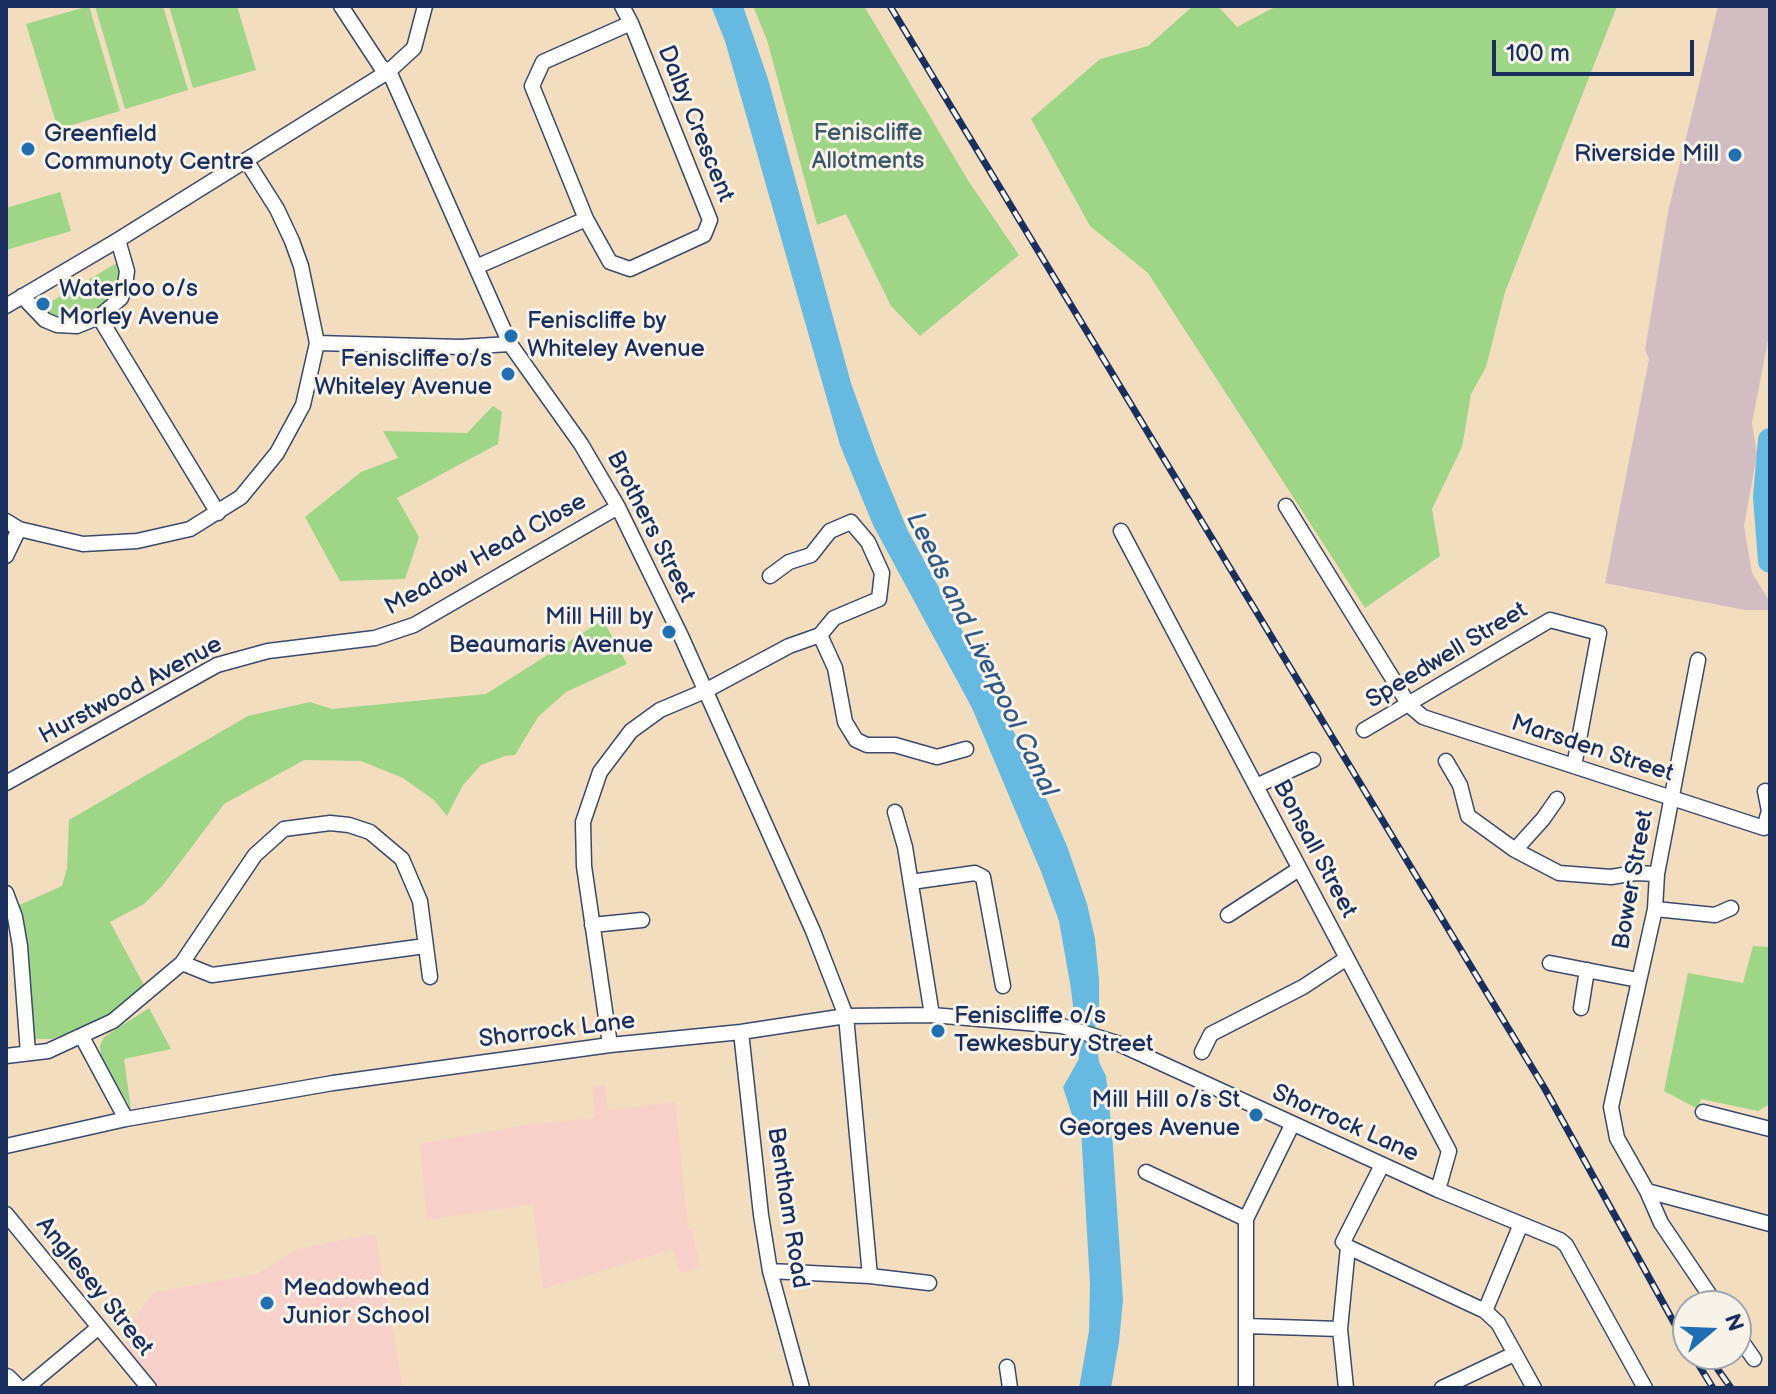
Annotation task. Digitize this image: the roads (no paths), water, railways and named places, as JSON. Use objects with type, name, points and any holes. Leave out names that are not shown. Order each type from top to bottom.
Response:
[{"type":"main road","points":[[6,1380],[14,1388]]},
{"type":"street","name":"Brothers Street","points":[[341,6],[381,67],[389,71],[510,344],[581,444],[618,507],[813,931],[846,1016],[870,1276]]},
{"type":"street","points":[[6,306],[389,71],[414,48],[425,6]]},
{"type":"street","name":"Dalby Crescent","points":[[622,6],[631,23],[710,220],[704,235],[630,269],[610,262],[586,219],[532,86],[543,62],[631,23]]},
{"type":"street","points":[[6,521],[19,529],[83,544],[137,541],[190,529],[241,497],[277,453],[303,405],[317,343],[301,266],[292,241],[277,209],[246,160]]},
{"type":"street","points":[[476,267],[586,219]]},
{"type":"street","points":[[22,296],[45,320],[57,325],[77,326],[99,317],[121,298],[125,285],[127,271],[118,240]]},
{"type":"street","points":[[99,317],[218,513]]},
{"type":"street","points":[[317,343],[460,347],[510,344]]},
{"type":"street","points":[[1286,506],[1409,705]]},
{"type":"street","name":"Meadow Head Close","points":[[375,638],[414,625],[618,507]]},
{"type":"street","points":[[610,1045],[584,866],[583,822],[600,772],[631,731],[660,710],[705,691],[789,646],[820,635],[834,618],[879,599],[882,573],[868,542],[851,522],[830,531],[811,555],[789,562],[770,576]]},
{"type":"street","points":[[6,556],[19,529]]},
{"type":"street","name":"Bonsall Street","points":[[1121,531],[1449,1151],[1438,1190]]},
{"type":"street","name":"Speedwell Street","points":[[1364,730],[1550,620],[1599,633],[1574,766]]},
{"type":"street","points":[[820,635],[835,668],[845,722],[856,740],[867,745],[895,745],[937,757],[966,749]]},
{"type":"street","name":"Hurstwood Avenue","points":[[6,783],[217,665],[268,651],[375,638]]},
{"type":"street","name":"Bower Street","points":[[1647,1191],[1617,1138],[1611,1107],[1655,909],[1657,874],[1698,660]]},
{"type":"street","name":"Marsden Street","points":[[1409,705],[1423,717],[1764,828],[1769,811]]},
{"type":"street","points":[[1256,786],[1313,760]]},
{"type":"street","points":[[1446,761],[1460,785],[1468,816],[1515,850],[1559,873],[1611,877],[1635,873],[1657,874]]},
{"type":"street","points":[[1765,791],[1769,811]]},
{"type":"street","points":[[1515,850],[1557,799]]},
{"type":"street","points":[[895,812],[905,847],[932,1015]]},
{"type":"street","points":[[6,1056],[48,1051],[113,1021],[182,963],[255,855],[284,829],[330,823],[370,832],[402,859],[420,901],[430,977]]},
{"type":"street","points":[[1228,915],[1299,869]]},
{"type":"street","points":[[911,882],[975,873],[983,877],[1003,986]]},
{"type":"street","points":[[6,893],[15,917],[13,946],[28,1053]]},
{"type":"street","points":[[1655,909],[1715,915],[1731,908]]},
{"type":"street","points":[[592,925],[642,920]]},
{"type":"street","points":[[182,963],[212,975],[425,946]]},
{"type":"street","points":[[1202,1052],[1211,1034],[1303,987],[1347,958]]},
{"type":"street","points":[[1550,963],[1638,980]]},
{"type":"street","points":[[1581,1008],[1587,970]]},
{"type":"street","name":"Shorrock Lane","points":[[6,1146],[126,1119],[333,1083],[846,1016],[932,1015],[1062,1026],[1117,1043],[1292,1125],[1566,1245],[1645,1388]]},
{"type":"street","name":"Bentham Road","points":[[741,1032],[770,1271],[802,1388]]},
{"type":"street","points":[[82,1037],[126,1119]]},
{"type":"street","points":[[1703,1112],[1770,1129]]},
{"type":"street","points":[[1246,1388],[1246,1219],[1292,1125]]},
{"type":"street","points":[[1382,1165],[1343,1242],[1485,1311],[1498,1323],[1534,1388]]},
{"type":"street","points":[[1146,1172],[1246,1219]]},
{"type":"street","points":[[1647,1191],[1770,1224]]},
{"type":"street","points":[[1647,1191],[1661,1223],[1706,1290]]},
{"type":"street","name":"Anglesey Street","points":[[6,1214],[11,1232],[99,1327],[149,1388]]},
{"type":"street","points":[[1485,1311],[1521,1224]]},
{"type":"street","points":[[1346,1388],[1340,1329],[1348,1247]]},
{"type":"street","points":[[770,1271],[870,1276],[929,1283]]},
{"type":"street","points":[[1246,1326],[1340,1329]]},
{"type":"street","points":[[26,1388],[99,1327]]},
{"type":"street","points":[[1442,1388],[1514,1354]]},
{"type":"street","points":[[1007,1367],[1010,1388]]},
{"type":"water","points":[[711,6],[743,6],[768,79],[851,383],[877,456],[907,529],[1039,782],[1067,846],[1087,904],[1095,939],[1099,980],[1099,1017],[1095,1027],[1099,1062],[1106,1076],[1112,1132],[1123,1300],[1111,1388],[1079,1388],[1089,1331],[1090,1284],[1081,1130],[1072,1115],[1063,1087],[1079,1059],[1059,921],[972,708],[873,525],[840,445],[725,41]]},
{"type":"waterway","points":[[1770,440],[1765,497],[1770,561]]},
{"type":"railway","points":[[890,6],[1545,1089],[1672,1319]]},
{"type":"railway","points":[[1702,1370],[1713,1388]]},
{"type":"railway","points":[[1718,1370],[1731,1388]]},
{"type":"place","name":"Greenfield Communoty Centre","points":[[28,149]]},
{"type":"place","name":"Riverside Mill","points":[[1735,155]]},
{"type":"place","name":"Waterloo o/s Morley Avenue","points":[[43,304]]},
{"type":"place","name":"Feniscliffe by Whiteley Avenue","points":[[511,336]]},
{"type":"place","name":"Feniscliffe o/s Whiteley Avenue","points":[[508,374]]},
{"type":"place","name":"Mill Hill by Beaumaris Avenue","points":[[669,632]]},
{"type":"place","name":"Feniscliffe o/s Tewkesbury Street","points":[[938,1031]]},
{"type":"place","name":"Mill Hill o/s St Georges Avenue","points":[[1256,1115]]},
{"type":"place","name":"Meadowhead Junior School","points":[[267,1303]]},
{"type":"park label","name":"Feniscliffe Allotments","points":[[868,148]]},
{"type":"water label","name":"Leeds and Liverpool Canal","points":[[981,655]]}]
